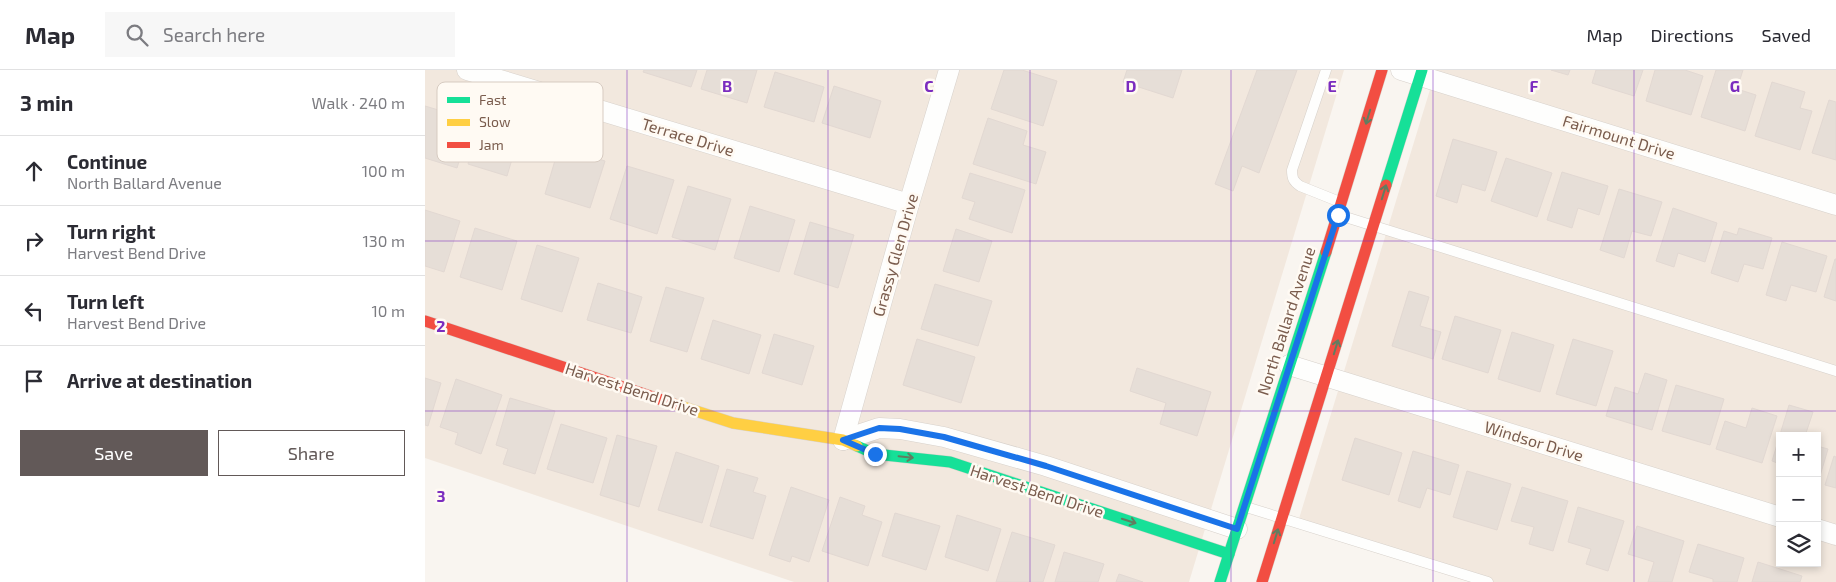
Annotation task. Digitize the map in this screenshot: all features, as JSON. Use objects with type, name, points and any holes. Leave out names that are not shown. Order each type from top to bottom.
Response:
[{"type":"main road","name":"North Ballard Avenue","points":[[1220,582],[1338,215],[1382,70]]},
{"type":"main road","points":[[1262,582],[1373,226],[1414,72]]},
{"type":"main road","name":"Harvest Bend Drive","points":[[425,321],[733,423],[843,440],[875,454],[951,462],[1229,554]]},
{"type":"street","name":"Terrace Drive","points":[[467,70],[507,82]]},
{"type":"street","name":"Grassy Glen Drive","points":[[843,440],[909,204],[949,70]]},
{"type":"street","name":"Fairmount Drive","points":[[1414,72],[1836,205]]},
{"type":"street","name":"Terrace Drive","points":[[603,111],[909,204]]},
{"type":"street","name":"Windsor Drive","points":[[1289,365],[1776,516]]},
{"type":"street","name":"Harvest Bend Drive","points":[[843,440],[879,428],[900,429],[944,437],[1046,466],[1237,529]]},
{"type":"street","points":[[1821,530],[1836,535]]},
{"type":"lane","points":[[1326,70],[1292,170],[1292,176],[1294,182],[1300,186],[1341,202]]},
{"type":"lane","points":[[1338,215],[1836,371]]},
{"type":"lane","points":[[1243,506],[1488,582]]},
{"type":"shaded area","points":[[425,70],[1344,70],[1189,582],[794,582],[425,458]]},
{"type":"shaded area","points":[[1436,70],[1836,70],[1836,582],[1488,582],[1298,522]]},
{"type":"building","points":[[644,70],[697,70],[691,87],[643,72]]},
{"type":"building","points":[[707,70],[757,70],[747,103],[701,89]]},
{"type":"building","points":[[1004,70],[1022,70],[1057,81],[1043,126],[991,109]]},
{"type":"building","points":[[1127,70],[1182,70],[1173,98],[1123,82]]},
{"type":"building","points":[[1257,70],[1297,70],[1259,173],[1242,166],[1233,191],[1215,184]]},
{"type":"building","points":[[1551,70],[1570,70],[1568,75]]},
{"type":"building","points":[[1596,70],[1643,70],[1634,96],[1592,83]]},
{"type":"building","points":[[1655,70],[1685,70],[1703,76],[1691,115],[1646,101]]},
{"type":"building","points":[[1716,70],[1743,70],[1737,89],[1756,95],[1745,131],[1701,117]]},
{"type":"building","points":[[775,72],[824,87],[814,122],[764,107]]},
{"type":"building","points":[[1772,82],[1805,92],[1800,108],[1812,111],[1800,150],[1755,136]]},
{"type":"building","points":[[834,86],[881,101],[870,138],[822,123]]},
{"type":"building","points":[[1829,100],[1836,102],[1836,160],[1812,153]]},
{"type":"building","points":[[425,106],[437,110],[437,162],[425,158]]},
{"type":"building","points":[[988,118],[1027,131],[1023,145],[1046,152],[1036,184],[973,164]]},
{"type":"building","points":[[1453,139],[1497,152],[1485,191],[1462,184],[1457,203],[1436,196]]},
{"type":"building","points":[[1506,158],[1552,173],[1537,217],[1491,201]]},
{"type":"building","points":[[605,161],[590,208],[545,194],[555,162]]},
{"type":"building","points":[[438,162],[459,162],[457,168]]},
{"type":"building","points":[[469,162],[511,162],[507,176],[468,164]]},
{"type":"building","points":[[627,166],[674,180],[657,234],[610,219]]},
{"type":"building","points":[[1562,172],[1608,186],[1599,215],[1578,208],[1572,228],[1547,220]]},
{"type":"building","points":[[970,173],[1025,190],[1012,233],[969,219],[975,202],[962,198]]},
{"type":"building","points":[[688,186],[731,199],[715,250],[672,237]]},
{"type":"building","points":[[1619,189],[1662,202],[1651,236],[1632,231],[1624,258],[1600,250]]},
{"type":"building","points":[[750,206],[795,220],[779,272],[734,258]]},
{"type":"building","points":[[1673,208],[1717,223],[1705,262],[1678,253],[1674,267],[1656,261]]},
{"type":"building","points":[[425,210],[460,221],[444,272],[425,266]]},
{"type":"building","points":[[810,222],[854,235],[838,288],[794,274]]},
{"type":"building","points":[[475,228],[517,241],[502,290],[460,277]]},
{"type":"building","points":[[1739,228],[1772,238],[1763,269],[1744,264],[1738,282],[1711,273],[1724,231],[1737,235]]},
{"type":"building","points":[[956,229],[992,241],[979,282],[943,271]]},
{"type":"building","points":[[1782,242],[1827,256],[1816,292],[1791,285],[1786,301],[1766,295]]},
{"type":"building","points":[[537,245],[579,258],[562,312],[521,299]]},
{"type":"building","points":[[1836,259],[1836,301],[1824,297]]},
{"type":"building","points":[[598,283],[642,297],[631,333],[587,320]]},
{"type":"building","points":[[935,284],[992,301],[978,346],[921,329]]},
{"type":"building","points":[[666,287],[704,298],[687,352],[650,341]]},
{"type":"building","points":[[1409,291],[1429,297],[1420,326],[1441,332],[1433,359],[1392,346]]},
{"type":"building","points":[[1455,316],[1501,330],[1488,373],[1442,359]]},
{"type":"building","points":[[713,320],[761,335],[749,374],[701,359]]},
{"type":"building","points":[[1512,332],[1554,345],[1540,392],[1498,379]]},
{"type":"building","points":[[774,334],[814,346],[802,385],[762,373]]},
{"type":"building","points":[[917,339],[975,357],[961,403],[903,385]]},
{"type":"building","points":[[1573,339],[1613,351],[1596,406],[1556,394]]},
{"type":"building","points":[[1137,368],[1211,392],[1197,436],[1160,424],[1166,403],[1130,391]]},
{"type":"building","points":[[1645,373],[1667,380],[1652,430],[1606,416],[1615,387],[1638,394]]},
{"type":"building","points":[[425,378],[441,383],[428,426],[425,425]]},
{"type":"building","points":[[456,379],[502,395],[481,454],[455,444],[458,433],[440,427]]},
{"type":"building","points":[[1676,385],[1724,399],[1710,445],[1662,431]]},
{"type":"building","points":[[510,398],[555,411],[535,474],[503,464],[508,449],[496,445]]},
{"type":"building","points":[[1789,405],[1813,412],[1806,432],[1781,432]]},
{"type":"building","points":[[1752,408],[1777,416],[1762,463],[1716,449],[1725,421],[1746,428]]},
{"type":"building","points":[[561,424],[607,438],[593,483],[547,469]]},
{"type":"building","points":[[617,435],[657,446],[639,507],[600,495]]},
{"type":"building","points":[[1355,438],[1402,453],[1389,495],[1342,480]]},
{"type":"building","points":[[1821,447],[1828,449],[1821,473]]},
{"type":"building","points":[[1776,448],[1776,462],[1772,461]]},
{"type":"building","points":[[1413,451],[1459,465],[1450,495],[1427,488],[1420,508],[1398,501]]},
{"type":"building","points":[[676,452],[719,466],[702,523],[658,510]]},
{"type":"building","points":[[1834,456],[1836,457],[1836,488],[1825,485]]},
{"type":"building","points":[[727,469],[758,478],[753,492],[766,496],[753,539],[710,526]]},
{"type":"building","points":[[1467,471],[1511,484],[1497,530],[1453,517]]},
{"type":"building","points":[[791,487],[829,500],[809,562],[792,556],[790,562],[769,555]]},
{"type":"building","points":[[1522,487],[1568,501],[1553,551],[1529,544],[1534,527],[1511,521]]},
{"type":"building","points":[[840,497],[865,506],[862,515],[882,522],[868,566],[822,551]]},
{"type":"building","points":[[1578,507],[1624,521],[1608,571],[1586,564],[1591,549],[1568,542]]},
{"type":"building","points":[[895,513],[940,526],[926,570],[882,556]]},
{"type":"building","points":[[957,515],[1001,529],[988,571],[945,557]]},
{"type":"building","points":[[1637,526],[1684,541],[1672,582],[1648,582],[1654,562],[1628,554]]},
{"type":"building","points":[[1012,532],[1055,545],[1043,582],[996,582]]},
{"type":"building","points":[[1698,544],[1744,558],[1737,582],[1713,582],[1713,579],[1689,572]]},
{"type":"building","points":[[1064,552],[1104,564],[1098,582],[1055,582]]},
{"type":"building","points":[[1758,562],[1802,576],[1800,582],[1752,582]]},
{"type":"building","points":[[1119,574],[1143,582],[1116,582]]},
{"type":"traffic: fast","points":[[1386,185],[1422,70]]},
{"type":"traffic: fast","points":[[1220,582],[1326,252]]},
{"type":"traffic: fast","points":[[857,446],[875,454],[950,462],[1229,554]]},
{"type":"traffic: slow","points":[[674,404],[733,423],[843,440],[857,446]]},
{"type":"traffic: jam","points":[[1326,252],[1382,70]]},
{"type":"traffic: jam","points":[[1262,582],[1386,185]]},
{"type":"traffic: jam","points":[[425,321],[674,404]]},
{"type":"route","points":[[875,454],[843,440],[879,428],[900,429],[944,437],[1046,466],[1237,529],[1338,215]]}]
